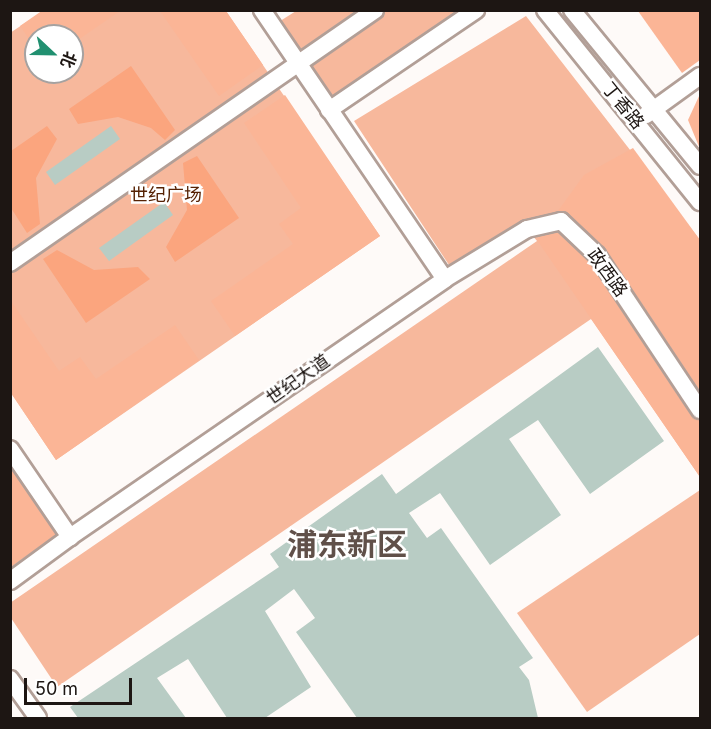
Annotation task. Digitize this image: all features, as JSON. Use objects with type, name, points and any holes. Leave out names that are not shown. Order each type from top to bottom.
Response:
[{"type":"street","points":[[10,263],[375,10]]},
{"type":"street","points":[[329,110],[476,10]]},
{"type":"street","name":"丁香路","points":[[545,10],[700,202]]},
{"type":"street","name":"丁香路","points":[[572,10],[700,166]]},
{"type":"street","points":[[268,13],[298,65],[445,279]]},
{"type":"street","points":[[637,123],[700,76]]},
{"type":"street","name":"政西路","points":[[445,279],[527,229],[561,220],[597,255],[700,410]]},
{"type":"street","name":"世纪大道","points":[[10,581],[70,537],[445,279]]},
{"type":"street","points":[[10,449],[70,537]]},
{"type":"street","points":[[10,679],[38,718]]},
{"type":"green space","name":"世纪广场","points":[[43,11],[226,11],[380,236],[56,460],[11,393],[10,33]]},
{"type":"green space","points":[[296,11],[462,11],[331,101],[277,23]]},
{"type":"green space","points":[[526,16],[700,240],[700,477],[591,319],[57,687],[11,618],[10,603],[537,241],[523,224],[451,268],[354,121]]},
{"type":"green space","points":[[700,490],[700,634],[587,712],[517,613]]},
{"type":"shaded area","points":[[43,10],[120,10],[84,36],[84,24],[24,24],[24,32],[20,26]]},
{"type":"shaded area","points":[[160,11],[226,11],[263,65],[219,96]]},
{"type":"shaded area","points":[[638,11],[700,11],[700,60],[682,73]]},
{"type":"shaded area","points":[[131,66],[175,130],[165,140],[151,128],[118,117],[78,124],[69,109]]},
{"type":"shaded area","points":[[700,94],[700,149],[688,120]]},
{"type":"shaded area","points":[[285,95],[380,236],[235,336],[211,301],[293,244],[279,224],[301,208],[244,123]]},
{"type":"shaded area","points":[[47,126],[57,139],[36,178],[40,224],[27,233],[11,208],[11,151]]},
{"type":"shaded area","points":[[633,148],[700,240],[700,477],[537,240],[584,175]]},
{"type":"shaded area","points":[[197,156],[239,218],[175,262],[166,247],[187,210],[183,163]]},
{"type":"shaded area","points":[[57,250],[94,270],[138,267],[150,279],[86,323],[43,259]]},
{"type":"shaded area","points":[[11,301],[59,371],[80,357],[96,379],[175,325],[199,360],[56,460],[11,393]]},
{"type":"shaded area","points":[[11,468],[57,535],[10,567]]},
{"type":"building","points":[[111,126],[120,139],[55,185],[46,172]]},
{"type":"building","points":[[164,202],[173,215],[109,261],[99,248]]},
{"type":"building","points":[[598,347],[664,441],[590,494],[538,420],[509,439],[561,515],[490,565],[440,493],[409,513],[427,538],[441,528],[533,658],[519,667],[529,680],[538,718],[357,718],[296,632],[315,618],[294,589],[265,611],[311,687],[265,718],[227,718],[188,659],[157,678],[186,718],[78,718],[70,707],[279,567],[270,554],[382,474],[396,494]]},
{"type":"district","name":"浦东新区","points":[[347,544]]}]
